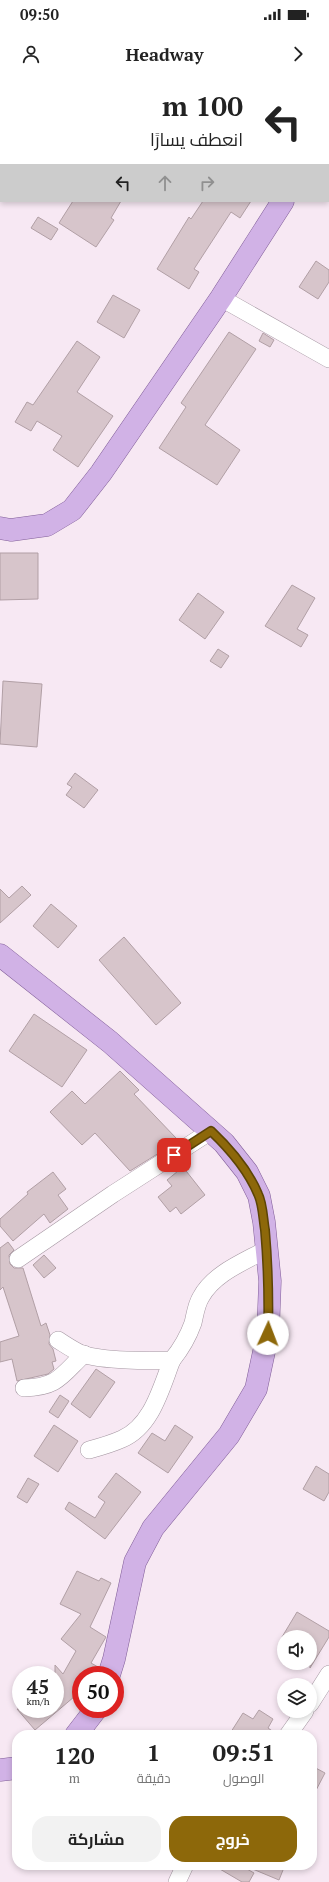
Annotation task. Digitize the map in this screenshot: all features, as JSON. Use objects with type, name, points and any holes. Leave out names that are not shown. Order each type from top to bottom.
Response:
[{"type":"main road","points":[[0,528],[11,530],[47,525],[72,510],[102,473],[221,298],[282,202]]},
{"type":"main road","points":[[0,955],[110,1042],[224,1143],[247,1172],[259,1196],[270,1281],[268,1334],[256,1389],[229,1435],[153,1528],[135,1562],[112,1666]]},
{"type":"main road","points":[[80,1730],[89,1718]]},
{"type":"main road","points":[[0,1770],[12,1769]]},
{"type":"street","points":[[221,298],[329,359]]},
{"type":"street","points":[[18,1259],[113,1194],[211,1131]]},
{"type":"street","points":[[89,1450],[123,1439],[139,1428],[150,1411],[172,1360],[188,1337],[200,1298],[208,1287],[222,1275],[267,1249]]},
{"type":"street","points":[[58,1340],[70,1348],[84,1354],[116,1359],[172,1360]]},
{"type":"street","points":[[24,1388],[40,1388],[56,1382],[84,1354]]},
{"type":"street","points":[[317,1693],[329,1674]]},
{"type":"street","points":[[292,1730],[300,1718]]},
{"type":"street","points":[[177,1882],[183,1870]]},
{"type":"building","points":[[72,202],[120,202],[111,218],[114,220],[96,247],[59,223]]},
{"type":"building","points":[[202,202],[250,202],[240,218],[231,212],[194,269],[199,272],[189,289],[157,269],[189,217],[191,219]]},
{"type":"building","points":[[38,217],[58,229],[51,240],[31,228]]},
{"type":"building","points":[[316,261],[329,270],[329,282],[318,299],[299,287]]},
{"type":"building","points":[[113,295],[140,310],[124,338],[97,322]]},
{"type":"building","points":[[229,332],[256,349],[205,425],[240,450],[217,485],[159,448],[186,407],[181,403]]},
{"type":"building","points":[[263,333],[274,340],[270,347],[259,341]]},
{"type":"building","points":[[77,341],[100,357],[77,392],[113,416],[78,467],[53,450],[62,436],[37,421],[31,431],[15,422],[27,402],[33,405]]},
{"type":"building","points":[[0,553],[38,553],[38,599],[0,600]]},
{"type":"building","points":[[292,585],[315,598],[297,629],[308,635],[301,647],[265,626]]},
{"type":"building","points":[[198,593],[224,612],[205,639],[179,620]]},
{"type":"building","points":[[218,649],[229,656],[221,668],[210,661]]},
{"type":"building","points":[[3,681],[42,684],[37,747],[0,744]]},
{"type":"building","points":[[75,773],[98,790],[84,808],[66,795],[72,787],[67,784]]},
{"type":"building","points":[[22,886],[31,895],[0,923],[0,889],[9,898]]},
{"type":"building","points":[[51,904],[77,926],[58,948],[33,926]]},
{"type":"building","points":[[124,937],[181,1003],[156,1025],[99,960]]},
{"type":"building","points":[[34,1014],[87,1050],[62,1087],[9,1051]]},
{"type":"building","points":[[120,1071],[139,1090],[134,1094],[176,1138],[167,1148],[130,1171],[95,1133],[82,1145],[50,1112],[72,1091],[85,1104]]},
{"type":"building","points":[[183,1167],[205,1195],[181,1214],[176,1207],[170,1212],[158,1197],[172,1186],[167,1180]]},
{"type":"building","points":[[53,1172],[66,1189],[58,1195],[68,1209],[50,1223],[44,1214],[13,1241],[0,1226],[0,1219],[28,1194],[27,1192]]},
{"type":"building","points":[[8,1242],[14,1250],[9,1255],[10,1264],[14,1268],[23,1268],[41,1326],[46,1323],[50,1335],[49,1344],[53,1349],[56,1361],[52,1362],[54,1369],[48,1374],[17,1381],[12,1359],[0,1362],[0,1342],[19,1336],[3,1287],[0,1290],[0,1248]]},
{"type":"building","points":[[44,1255],[56,1268],[44,1278],[33,1265]]},
{"type":"building","points":[[96,1369],[115,1382],[90,1418],[71,1404]]},
{"type":"building","points":[[60,1395],[69,1401],[58,1418],[49,1412]]},
{"type":"building","points":[[54,1425],[78,1441],[58,1472],[34,1456]]},
{"type":"building","points":[[175,1425],[193,1437],[168,1473],[138,1453],[152,1433],[165,1441]]},
{"type":"building","points":[[316,1466],[329,1474],[329,1492],[324,1501],[303,1489]]},
{"type":"building","points":[[116,1473],[141,1492],[105,1539],[65,1509],[69,1502],[95,1518],[105,1502],[98,1497]]},
{"type":"building","points":[[28,1478],[39,1484],[27,1503],[17,1497]]},
{"type":"building","points":[[77,1571],[99,1581],[101,1578],[111,1583],[90,1627],[106,1637],[91,1663],[96,1666],[72,1666],[72,1699],[64,1705],[64,1672],[76,1651],[61,1639],[81,1614],[60,1604]]},
{"type":"building","points":[[297,1612],[329,1631],[329,1637],[317,1657],[317,1630],[286,1630]]},
{"type":"building","points":[[259,1710],[273,1719],[268,1728],[271,1730],[232,1730],[243,1713],[253,1719]]},
{"type":"building","points":[[25,1718],[49,1718],[35,1730]]},
{"type":"building","points":[[317,1769],[325,1773],[317,1788]]},
{"type":"building","points":[[222,1870],[249,1870],[254,1873],[249,1882],[242,1882]]},
{"type":"building","points":[[255,1870],[283,1870],[279,1880]]},
{"type":"route","points":[[174,1155],[211,1131],[224,1143],[247,1172],[259,1196],[264,1222],[270,1281],[268,1334]]}]
